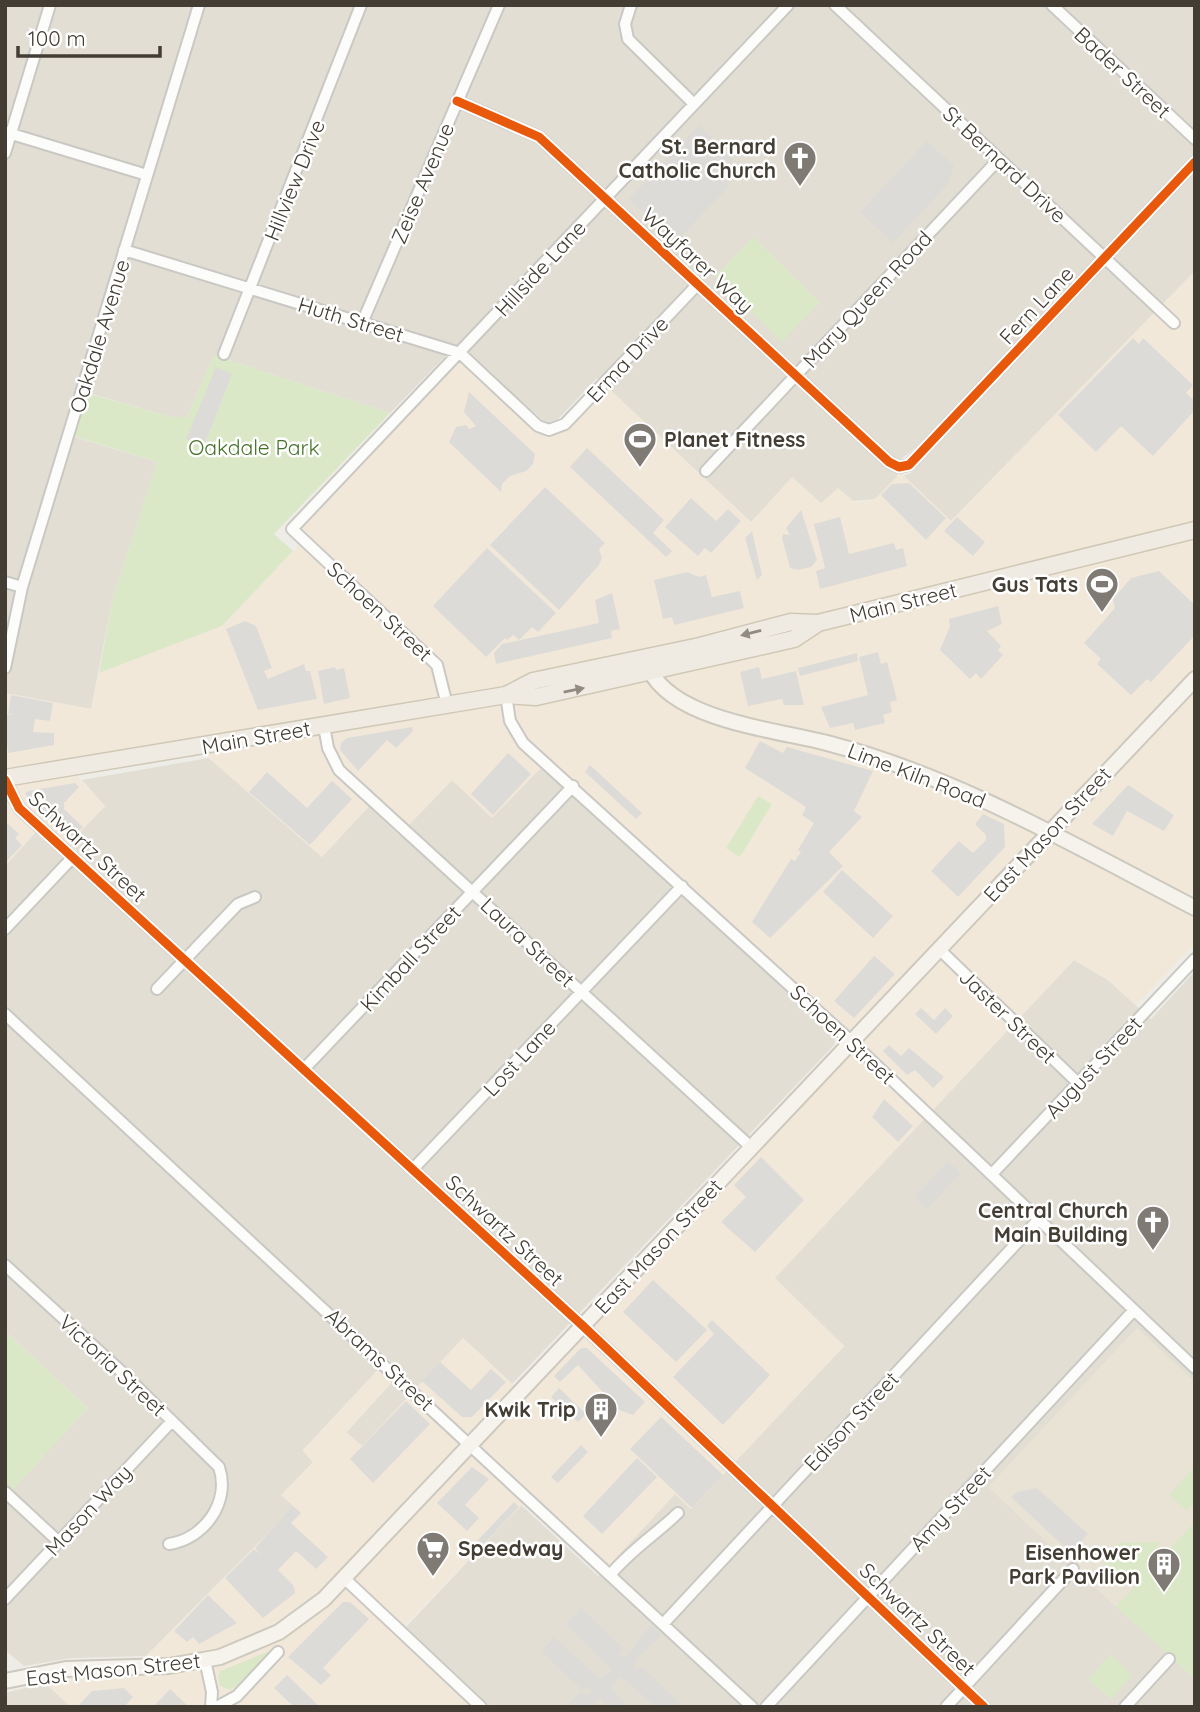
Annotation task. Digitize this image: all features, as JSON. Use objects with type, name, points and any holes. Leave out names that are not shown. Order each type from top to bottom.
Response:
[{"type":"main road","name":"Main Street","points":[[506,695],[533,681],[795,622],[818,623],[1193,527]]},
{"type":"main road","name":"Main Street","points":[[5,779],[506,695],[536,697],[794,639],[818,623]]},
{"type":"main road","name":"Lime Kiln Road","points":[[645,657],[650,673],[672,697],[691,709],[820,741],[899,765],[982,798],[1195,908]]},
{"type":"main road","name":"East Mason Street","points":[[5,1681],[66,1669],[169,1666],[205,1660],[240,1651],[279,1632],[324,1599],[852,1042],[1048,831],[1195,679]]},
{"type":"street","points":[[5,153],[8,133],[50,5]]},
{"type":"street","name":"Oakdale Avenue","points":[[5,668],[22,587],[199,5]]},
{"type":"street","name":"Hillview Drive","points":[[224,354],[361,5]]},
{"type":"street","name":"Zeise Avenue","points":[[362,323],[499,5]]},
{"type":"street","points":[[631,5],[625,24],[628,39],[694,104]]},
{"type":"street","name":"Hillside Lane","points":[[292,529],[788,5]]},
{"type":"street","name":"St Bernard Drive","points":[[835,5],[1174,323]]},
{"type":"street","name":"Bader Street","points":[[1052,5],[1195,139]]},
{"type":"street","name":"Wayfarer Way","points":[[457,101],[539,137],[889,463],[899,467]]},
{"type":"street","points":[[8,133],[147,176]]},
{"type":"street","name":"Mary Queen Road","points":[[706,471],[999,159]]},
{"type":"street","name":"Fern Lane","points":[[899,467],[909,465],[1195,162]]},
{"type":"street","name":"Huth Street","points":[[124,250],[460,353],[538,425],[553,430]]},
{"type":"street","name":"Erma Drive","points":[[553,430],[565,424],[698,284]]},
{"type":"street","name":"Schoen Street","points":[[292,529],[437,665],[447,705]]},
{"type":"street","points":[[5,582],[22,587]]},
{"type":"street","name":"Schoen Street","points":[[506,695],[515,732],[523,743],[852,1042],[1195,1368]]},
{"type":"street","name":"Laura Street","points":[[324,726],[328,748],[339,770],[752,1148]]},
{"type":"street","name":"Schwartz Street","points":[[5,779],[19,808],[583,1326],[984,1707]]},
{"type":"street","name":"Kimball Street","points":[[304,1069],[573,786]]},
{"type":"street","points":[[5,929],[74,857]]},
{"type":"street","name":"Lost Lane","points":[[413,1170],[682,886]]},
{"type":"street","points":[[157,989],[238,904],[256,897]]},
{"type":"street","name":"Jaster Street","points":[[939,949],[1078,1083]]},
{"type":"street","name":"August Street","points":[[992,1174],[1195,960]]},
{"type":"street","name":"Abrams Street","points":[[5,1014],[472,1443],[752,1707]]},
{"type":"street","name":"Edison Street","points":[[664,1623],[1039,1219]]},
{"type":"street","name":"Victoria Street","points":[[5,1265],[219,1467],[223,1487],[214,1513],[192,1536],[169,1544]]},
{"type":"street","name":"Amy Street","points":[[766,1707],[1134,1310]]},
{"type":"street","name":"Mason Way","points":[[5,1599],[172,1421]]},
{"type":"street","points":[[5,1492],[59,1542]]},
{"type":"street","points":[[611,1574],[636,1547],[645,1544],[678,1513]]},
{"type":"street","points":[[946,1707],[1073,1569]]},
{"type":"street","points":[[344,1578],[481,1707]]},
{"type":"street","points":[[217,1707],[237,1696],[278,1652]]},
{"type":"street","points":[[1125,1707],[1168,1659]]},
{"type":"street","points":[[205,1660],[212,1692],[211,1707]]},
{"type":"shaded area","points":[[5,5],[1195,5],[1195,271],[951,521],[903,476],[911,473],[925,457],[915,448],[901,459],[897,477],[875,499],[821,504],[752,523],[597,378],[558,419],[546,423],[457,344],[390,413],[214,355],[187,417],[171,417],[75,389],[62,433],[157,462],[112,601],[91,709],[5,693]]},
{"type":"shaded area","points":[[699,125],[733,158],[729,186],[676,242],[629,199]]},
{"type":"shaded area","points":[[927,141],[954,166],[947,185],[893,243],[860,212]]},
{"type":"shaded area","points":[[1195,271],[1195,887],[1181,911],[1195,919],[1195,944],[1136,1005],[1108,980],[1074,960],[775,1278],[844,1346],[691,1509],[675,1494],[606,1569],[529,1498],[400,1630],[481,1707],[71,1707],[35,1674],[137,1666],[294,1507],[281,1495],[313,1462],[303,1451],[385,1363],[398,1376],[346,1432],[362,1446],[463,1338],[520,1391],[852,1042],[546,763],[492,818],[452,780],[405,829],[374,801],[322,857],[209,758],[206,746],[70,769],[105,806],[64,849],[40,827],[5,866],[5,693],[91,709],[99,673],[222,626],[304,540],[292,529],[460,353],[538,425],[557,429],[603,383],[751,522],[792,477],[821,503],[838,488],[856,503],[875,499],[897,477],[899,467],[904,476],[951,521]]},
{"type":"shaded area","points":[[1133,338],[1139,344],[1143,338],[1193,385],[1186,393],[1195,401],[1195,410],[1153,456],[1121,426],[1096,452],[1058,415]]},
{"type":"shaded area","points":[[216,367],[232,374],[204,446],[186,439]]},
{"type":"shaded area","points":[[469,392],[535,454],[533,464],[526,471],[510,476],[502,484],[501,492],[449,442],[456,427],[466,425],[469,429],[476,426],[464,412]]},
{"type":"shaded area","points":[[587,448],[664,520],[653,533],[672,551],[666,557],[570,467]]},
{"type":"shaded area","points":[[909,483],[946,518],[926,540],[881,495],[892,484]]},
{"type":"shaded area","points":[[545,487],[605,543],[599,549],[602,558],[599,565],[559,610],[490,545]]},
{"type":"shaded area","points":[[691,498],[716,521],[728,509],[741,521],[711,553],[705,548],[698,556],[665,527]]},
{"type":"shaded area","points":[[801,510],[817,560],[811,567],[798,570],[790,568],[782,538],[783,534],[790,535],[786,528]]},
{"type":"shaded area","points":[[840,517],[849,554],[894,543],[896,550],[903,548],[907,566],[820,589],[816,571],[825,568],[814,524]]},
{"type":"shaded area","points":[[957,517],[985,542],[973,556],[944,531]]},
{"type":"shaded area","points":[[752,531],[762,575],[757,580],[745,538]]},
{"type":"shaded area","points":[[487,548],[556,613],[538,632],[532,627],[519,640],[513,635],[507,640],[505,638],[486,657],[433,606]]},
{"type":"shaded area","points":[[1159,571],[1195,605],[1195,635],[1151,682],[1147,679],[1131,695],[1097,664],[1101,659],[1084,643],[1115,608],[1113,599],[1131,578]]},
{"type":"shaded area","points":[[687,572],[699,577],[706,575],[712,597],[740,591],[744,608],[674,625],[672,617],[663,619],[654,580]]},
{"type":"shaded area","points":[[612,593],[620,629],[611,631],[612,638],[496,664],[494,653],[502,644],[599,623],[595,600]]},
{"type":"shaded area","points":[[998,606],[1002,624],[987,631],[1001,646],[998,650],[1003,655],[981,679],[976,673],[970,679],[940,650],[950,626],[949,619]]},
{"type":"shaded area","points":[[245,621],[256,626],[272,668],[264,671],[268,679],[304,664],[306,671],[310,671],[317,699],[258,710],[226,629]]},
{"type":"shaded area","points":[[878,652],[881,664],[887,662],[897,700],[890,702],[892,712],[883,715],[885,723],[855,730],[853,723],[830,728],[821,707],[868,695],[859,657]]},
{"type":"shaded area","points":[[857,653],[858,661],[800,676],[798,668]]},
{"type":"shaded area","points":[[335,667],[336,670],[344,668],[350,698],[324,704],[318,671]]},
{"type":"shaded area","points":[[759,667],[762,679],[796,671],[804,705],[784,705],[782,699],[748,706],[740,672]]},
{"type":"shaded area","points":[[11,695],[53,703],[50,721],[35,719],[33,732],[54,733],[54,745],[8,753],[5,723],[7,715],[14,715],[8,714]]},
{"type":"shaded area","points":[[412,727],[413,731],[396,748],[387,740],[358,771],[340,750],[341,743],[347,738]]},
{"type":"shaded area","points":[[760,741],[783,753],[787,747],[873,771],[854,811],[862,817],[829,852],[843,866],[770,938],[752,922],[791,859],[795,861],[801,852],[798,850],[814,823],[802,815],[806,807],[745,768]]},
{"type":"shaded area","points":[[508,753],[531,774],[493,815],[471,794]]},
{"type":"shaded area","points":[[209,758],[322,857],[368,806],[399,835],[452,780],[492,817],[541,767],[825,1027],[835,1038],[834,1045],[512,1384],[463,1338],[362,1447],[346,1433],[402,1371],[388,1359],[303,1450],[313,1462],[294,1507],[146,1656],[72,1658],[24,1666],[5,1650],[5,1497],[88,1408],[5,1331],[5,866],[35,833],[101,892],[110,881],[69,843],[105,806],[82,780]]},
{"type":"shaded area","points":[[590,765],[642,813],[636,819],[585,772]]},
{"type":"shaded area","points":[[267,772],[307,808],[332,781],[352,799],[310,845],[249,792]]},
{"type":"shaded area","points":[[75,783],[79,787],[64,803],[64,809],[83,827],[71,839],[25,794],[28,791]]},
{"type":"shaded area","points":[[1128,785],[1174,815],[1164,831],[1127,811],[1113,836],[1092,824]]},
{"type":"shaded area","points":[[983,814],[1004,824],[1005,847],[958,897],[931,871],[959,841],[973,853],[986,840],[986,835],[975,824]]},
{"type":"shaded area","points":[[5,821],[19,834],[15,838],[22,845],[5,863]]},
{"type":"shaded area","points":[[842,870],[893,916],[873,938],[823,892]]},
{"type":"shaded area","points":[[874,956],[895,974],[854,1018],[834,1001]]},
{"type":"shaded area","points":[[1074,960],[1108,980],[1151,1019],[1195,971],[1195,1707],[491,1707],[406,1627],[521,1505],[598,1576],[675,1494],[691,1509],[844,1346],[774,1278]]},
{"type":"shaded area","points":[[921,1008],[934,1020],[945,1008],[953,1016],[936,1034],[915,1014]]},
{"type":"shaded area","points":[[889,1045],[901,1056],[909,1048],[944,1077],[933,1088],[915,1070],[907,1075],[883,1051]]},
{"type":"shaded area","points":[[884,1099],[913,1126],[898,1142],[872,1117]]},
{"type":"shaded area","points":[[761,1157],[804,1200],[755,1252],[721,1222],[746,1197],[734,1185]]},
{"type":"shaded area","points":[[948,1161],[961,1173],[927,1209],[915,1197]]},
{"type":"shaded area","points":[[653,1280],[707,1330],[676,1362],[623,1312]]},
{"type":"shaded area","points":[[712,1320],[770,1375],[723,1425],[673,1377],[714,1334],[707,1326]]},
{"type":"shaded area","points":[[1137,1328],[1195,1382],[1195,1522],[1116,1607],[988,1487]]},
{"type":"shaded area","points":[[581,1348],[587,1348],[645,1402],[633,1415],[619,1410],[578,1365],[560,1382],[554,1376]]},
{"type":"shaded area","points":[[440,1362],[471,1390],[491,1369],[506,1382],[472,1417],[462,1417],[422,1381]]},
{"type":"shaded area","points":[[559,1388],[586,1414],[578,1422],[551,1397]]},
{"type":"shaded area","points":[[406,1401],[430,1424],[373,1483],[350,1459]]},
{"type":"shaded area","points":[[661,1417],[723,1475],[692,1508],[630,1449]]},
{"type":"shaded area","points":[[581,1445],[588,1452],[558,1483],[551,1477]]},
{"type":"shaded area","points":[[637,1458],[657,1477],[602,1534],[583,1516]]},
{"type":"shaded area","points":[[472,1467],[489,1479],[465,1505],[479,1518],[467,1531],[437,1503]]},
{"type":"shaded area","points":[[1037,1488],[1088,1534],[1071,1553],[1011,1497],[1017,1492]]},
{"type":"shaded area","points":[[514,1502],[519,1507],[481,1547],[476,1542]]},
{"type":"shaded area","points":[[293,1506],[301,1513],[291,1523],[328,1557],[316,1569],[296,1551],[278,1570],[294,1586],[295,1593],[263,1618],[225,1578],[254,1549],[261,1555],[255,1548]]},
{"type":"shaded area","points":[[208,1595],[237,1623],[199,1644],[193,1637],[187,1642],[174,1631]]},
{"type":"shaded area","points":[[343,1602],[350,1602],[369,1619],[323,1668],[331,1675],[321,1685],[288,1657]]},
{"type":"shaded area","points":[[581,1608],[623,1648],[619,1653],[621,1656],[626,1656],[651,1625],[662,1635],[637,1658],[634,1667],[638,1670],[642,1667],[680,1703],[677,1707],[655,1707],[619,1677],[611,1688],[628,1707],[605,1707],[601,1698],[596,1703],[598,1707],[566,1707],[580,1691],[587,1696],[592,1691],[587,1687],[582,1690],[541,1651],[554,1637],[600,1679],[612,1670],[566,1624]]},
{"type":"shaded area","points":[[287,1675],[320,1707],[294,1707],[274,1688]]},
{"type":"shaded area","points":[[45,1683],[71,1707],[5,1707],[5,1693]]},
{"type":"shaded area","points":[[124,1688],[133,1697],[124,1707],[77,1707],[92,1691]]},
{"type":"shaded area","points":[[170,1689],[189,1707],[153,1707]]},
{"type":"green space","points":[[753,237],[820,302],[782,342],[714,277]]},
{"type":"green space","name":"Oakdale Park","points":[[214,355],[390,413],[274,534],[293,551],[222,626],[99,673],[112,601],[157,462],[74,436],[87,393],[171,417],[187,417]]},
{"type":"green space","points":[[758,796],[772,804],[740,857],[726,848]]},
{"type":"green space","points":[[5,1331],[88,1408],[13,1490],[5,1483]]},
{"type":"green space","points":[[1193,1468],[1195,1503],[1187,1511],[1169,1495]]},
{"type":"green space","points":[[1195,1522],[1195,1679],[1116,1607],[1140,1581],[1125,1586],[1106,1571],[1106,1562],[1111,1549],[1117,1543],[1159,1542],[1156,1563]]},
{"type":"green space","points":[[272,1650],[238,1686],[230,1690],[220,1686],[220,1671]]},
{"type":"green space","points":[[1110,1654],[1133,1675],[1111,1699],[1088,1679]]},
{"type":"cycle path","points":[[457,101],[539,137],[889,462],[899,467],[909,465],[1195,162]]},
{"type":"cycle path","points":[[5,780],[19,808],[583,1326],[984,1707]]},
{"type":"place","name":"St. Bernard Catholic Church","points":[[800,188]]},
{"type":"place","name":"Planet Fitness","points":[[640,469]]},
{"type":"place","name":"Gus Tats","points":[[1102,614]]},
{"type":"place","name":"Central Church Main Building","points":[[1153,1252]]},
{"type":"place","name":"Kwik Trip","points":[[601,1439]]},
{"type":"place","name":"Speedway","points":[[433,1578]]},
{"type":"place","name":"Eisenhower Park Pavilion","points":[[1164,1594]]}]
